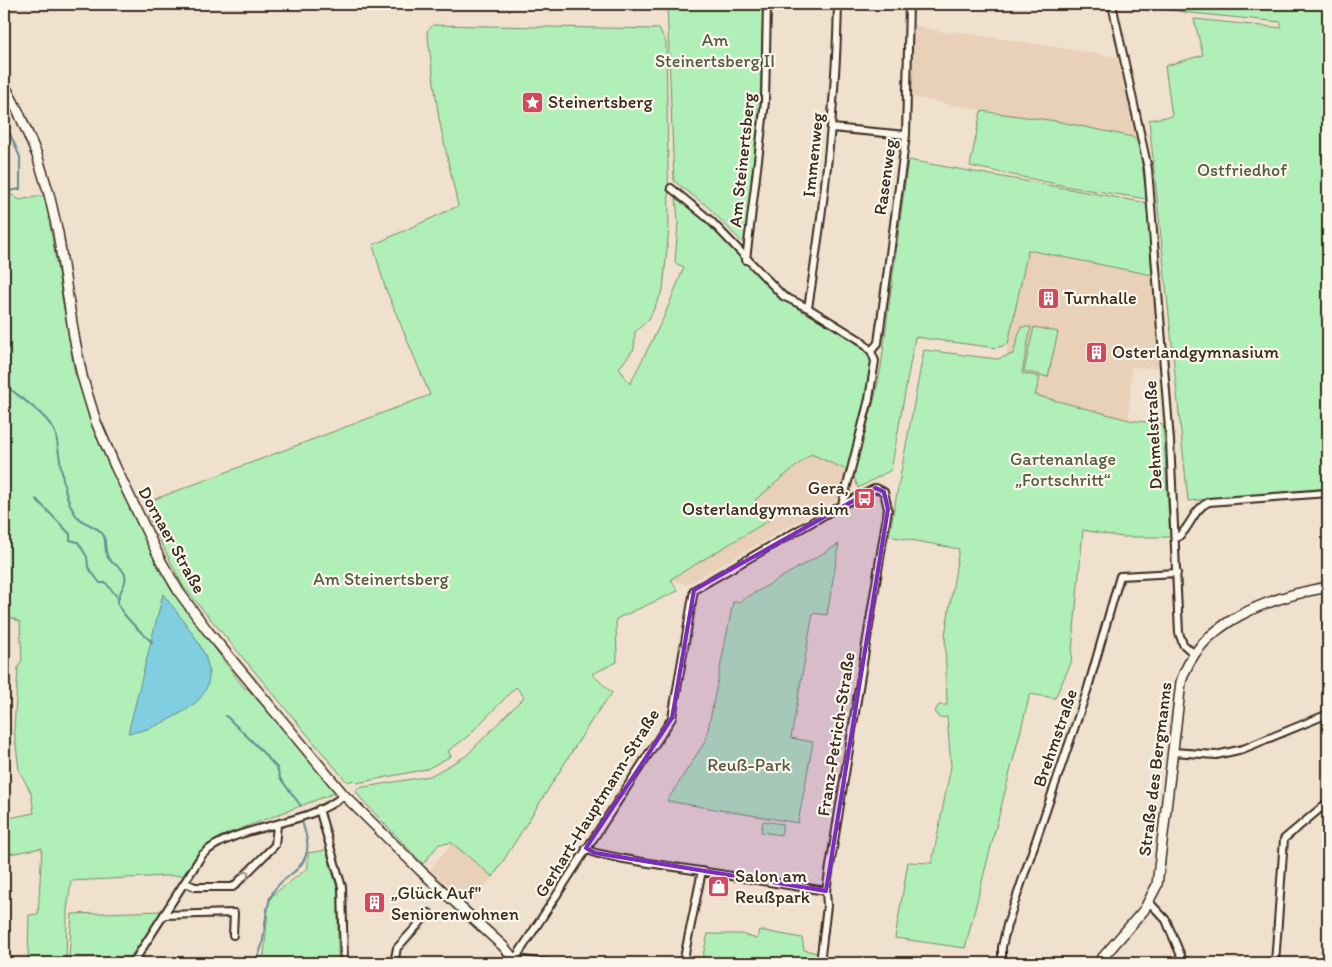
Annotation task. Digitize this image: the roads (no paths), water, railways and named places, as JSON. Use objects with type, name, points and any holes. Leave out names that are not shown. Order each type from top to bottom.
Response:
[{"type":"main road","name":"Dornaer Straße","points":[[4,84],[30,137],[49,194],[82,376],[96,422],[161,561],[179,592],[207,630],[344,795],[516,961]]},
{"type":"main road","name":"Straße des Bergmanns","points":[[1098,963],[1150,902],[1159,875],[1181,682],[1193,653],[1207,637],[1233,620],[1278,599],[1328,587]]},
{"type":"street","name":"Am Steinertsberg","points":[[746,260],[765,102],[767,4]]},
{"type":"street","name":"Immenweg","points":[[808,308],[821,224],[832,128],[838,4]]},
{"type":"street","name":"Rasenweg","points":[[871,351],[878,344],[906,135],[909,4]]},
{"type":"street","name":"Dehmelstraße","points":[[1112,4],[1148,170],[1160,311],[1180,637],[1183,644],[1193,653]]},
{"type":"street","points":[[832,128],[906,135]]},
{"type":"street","name":"Am Steinertsberg","points":[[671,188],[710,220],[746,260],[783,296],[808,308],[860,340],[871,351]]},
{"type":"street","points":[[842,505],[869,400],[875,361],[871,351]]},
{"type":"street","name":"Gerhart-Hauptmann-Straße","points":[[516,961],[586,848],[672,718],[694,590],[842,505],[876,488],[884,492],[888,509]]},
{"type":"street","points":[[1175,538],[1181,534],[1198,510],[1209,502],[1328,493]]},
{"type":"street","name":"Franz-Petrich-Straße","points":[[820,963],[827,906],[826,891],[888,509]]},
{"type":"street","name":"Brehmstraße","points":[[1002,963],[1002,947],[1007,925],[1087,691],[1120,576],[1177,573]]},
{"type":"street","points":[[1173,752],[1216,755],[1243,749],[1328,714]]},
{"type":"street","points":[[135,963],[202,855],[212,845],[277,825],[333,803],[344,795]]},
{"type":"street","points":[[1275,963],[1284,839],[1328,802]]},
{"type":"street","points":[[319,809],[342,887],[344,963]]},
{"type":"street","points":[[186,883],[195,887],[233,887],[275,845],[277,825]]},
{"type":"street","points":[[586,848],[595,853],[826,891]]},
{"type":"street","points":[[683,963],[702,871]]},
{"type":"street","points":[[1150,902],[1166,920],[1184,963]]},
{"type":"street","points":[[165,914],[234,913],[234,935]]},
{"type":"street","points":[[394,963],[397,948],[429,913]]},
{"type":"street","points":[[516,961],[547,963]]},
{"type":"water","points":[[163,594],[186,624],[205,655],[209,671],[207,686],[199,700],[181,713],[149,728],[128,733]]},
{"type":"waterway","points":[[4,120],[20,157],[20,189],[4,192]]},
{"type":"waterway","points":[[4,278],[8,289],[7,336],[10,389],[40,413],[54,430],[71,507],[81,520],[103,534],[107,556],[110,561],[122,569],[125,575],[125,583],[118,599],[120,608],[152,642]]},
{"type":"waterway","points":[[36,499],[70,534],[70,540],[78,542],[87,557],[88,567],[100,583],[106,583],[118,598]]},
{"type":"waterway","points":[[226,716],[277,768],[280,778],[301,806]]},
{"type":"waterway","points":[[254,963],[262,946],[267,910],[273,892],[276,887],[299,867],[306,855],[307,842],[302,821]]},
{"type":"place","name":"Steinertsberg","points":[[532,102]]},
{"type":"place","name":"Turnhalle","points":[[1048,298]]},
{"type":"place","name":"Osterlandgymnasium","points":[[1096,352]]},
{"type":"place","name":"Gera, Osterlandgymnasium","points":[[865,498]]},
{"type":"place","name":"Salon am Reußpark","points":[[719,886]]},
{"type":"place","name":"„Glück Auf\" Seniorenwohnen","points":[[375,903]]},
{"type":"park label","name":"Am Steinertsberg II","points":[[715,50]]},
{"type":"park label","name":"Ostfriedhof","points":[[1242,170]]},
{"type":"park label","name":"Gartenanlage „Fortschritt“","points":[[1063,469]]},
{"type":"park label","name":"Reuß-Park","points":[[749,765]]}]
